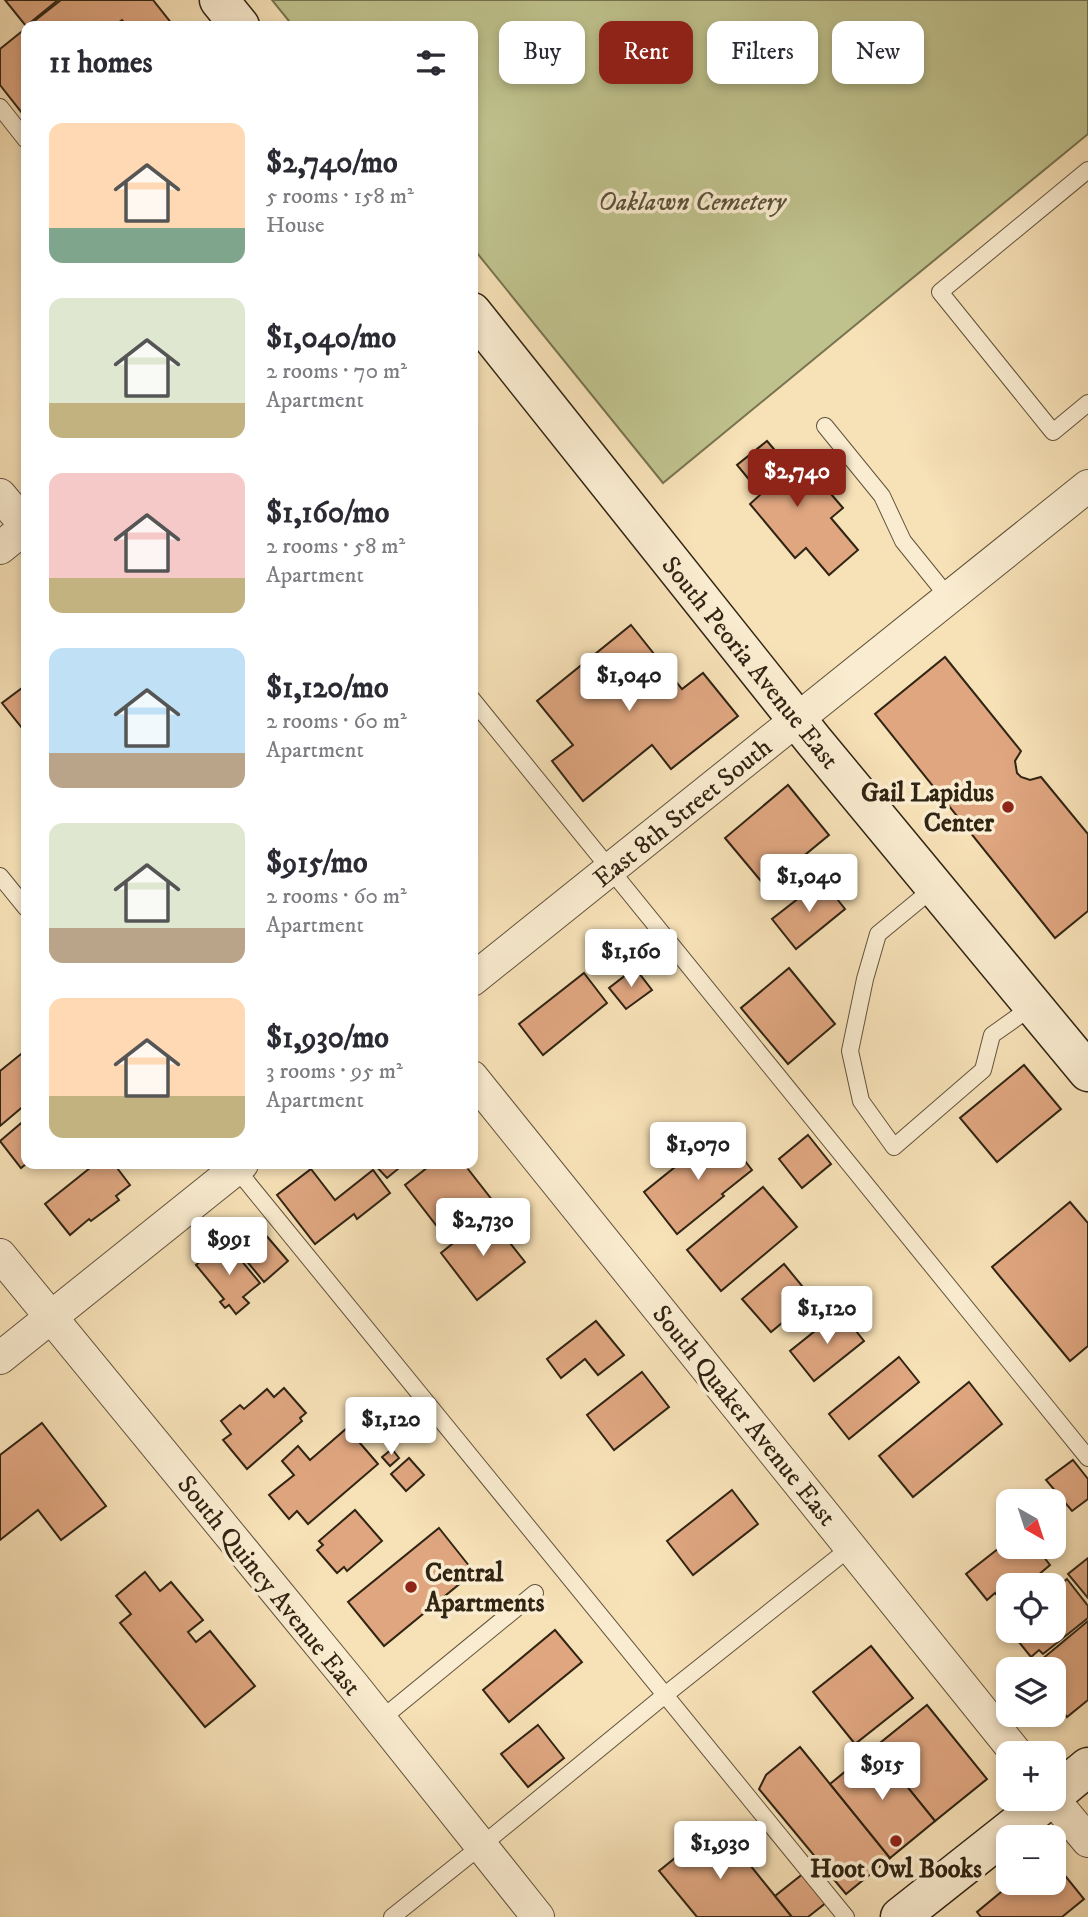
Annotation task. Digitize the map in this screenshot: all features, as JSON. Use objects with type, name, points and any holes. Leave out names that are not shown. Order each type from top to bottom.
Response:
[{"type":"main road","name":"South Peoria Avenue East","points":[[478,320],[796,720],[1088,1072]]},
{"type":"main road","points":[[1066,1786],[1088,1767]]},
{"type":"main road","points":[[900,1917],[1035,1811]]},
{"type":"street","name":"East 8th Street South","points":[[478,975],[1088,486]]},
{"type":"street","points":[[0,495],[21,521]]},
{"type":"street","points":[[0,548],[21,531]]},
{"type":"street","name":"South Quaker Avenue East","points":[[478,1084],[1007,1741]]},
{"type":"street","points":[[0,1358],[232,1169]]},
{"type":"street","name":"South Quincy Avenue East","points":[[0,1255],[538,1917]]},
{"type":"street","points":[[1063,1811],[1088,1841]]},
{"type":"lane","points":[[0,107],[21,134]]},
{"type":"lane","points":[[1088,170],[940,292],[1053,432],[1088,403]]},
{"type":"lane","points":[[825,426],[882,496],[903,541],[949,598]]},
{"type":"lane","points":[[478,706],[1088,1458]]},
{"type":"lane","points":[[0,876],[21,902]]},
{"type":"lane","points":[[934,887],[878,934],[865,979],[850,1051],[861,1101],[894,1147],[983,1070],[992,1035],[1033,1006]]},
{"type":"lane","points":[[240,1169],[846,1917]]},
{"type":"lane","points":[[392,1917],[851,1547]]},
{"type":"lane","points":[[380,1720],[535,1593]]},
{"type":"green space","name":"Oaklawn Cemetery","points":[[272,0],[1088,0],[1088,134],[663,483],[478,254],[478,21],[289,21]]},
{"type":"building","points":[[5,0],[58,0],[32,21],[22,21]]},
{"type":"building","points":[[61,0],[153,0],[170,21],[122,20],[34,21]]},
{"type":"building","points":[[21,32],[21,112],[0,85],[0,49]]},
{"type":"building","points":[[767,441],[796,475],[807,466],[843,508],[831,518],[858,550],[829,575],[806,548],[795,558],[750,504],[761,494],[737,465]]},
{"type":"building","points":[[631,625],[682,689],[703,673],[738,716],[671,769],[652,745],[583,801],[552,761],[573,745],[537,701]]},
{"type":"building","name":"Gail Lapidus Center","points":[[945,657],[1021,751],[1015,761],[1017,773],[1030,780],[1041,777],[1088,834],[1088,911],[1055,938],[875,714]]},
{"type":"building","points":[[21,689],[21,727],[2,703]]},
{"type":"building","points":[[788,785],[829,835],[766,887],[725,838]]},
{"type":"building","points":[[822,880],[845,909],[796,949],[772,919]]},
{"type":"building","points":[[635,968],[652,990],[626,1009],[609,988]]},
{"type":"building","points":[[789,968],[835,1024],[788,1064],[741,1008]]},
{"type":"building","points":[[584,973],[607,1003],[543,1055],[519,1024]]},
{"type":"building","points":[[21,1054],[21,1108],[0,1126],[0,1071]]},
{"type":"building","points":[[1024,1065],[1061,1109],[997,1162],[960,1118]]},
{"type":"building","points":[[21,1123],[21,1168],[0,1141]]},
{"type":"building","points":[[721,1130],[752,1170],[677,1234],[644,1192]]},
{"type":"building","points":[[808,1135],[831,1164],[802,1188],[779,1159]]},
{"type":"building","points":[[89,1169],[118,1169],[130,1185],[116,1196],[119,1200],[70,1235],[45,1204]]},
{"type":"building","points":[[311,1169],[335,1200],[373,1170],[390,1193],[357,1219],[354,1214],[315,1244],[277,1195]]},
{"type":"building","points":[[379,1169],[398,1169],[387,1178]]},
{"type":"building","points":[[426,1169],[468,1169],[493,1201],[446,1238],[405,1185]]},
{"type":"building","points":[[763,1187],[797,1227],[721,1291],[687,1250]]},
{"type":"building","points":[[1070,1202],[1088,1223],[1088,1346],[1070,1361],[992,1267]]},
{"type":"building","points":[[488,1215],[525,1262],[477,1300],[441,1253]]},
{"type":"building","points":[[256,1233],[259,1237],[264,1233],[288,1261],[264,1282],[240,1253],[244,1249],[241,1246]]},
{"type":"building","points":[[225,1241],[260,1283],[243,1297],[249,1303],[236,1314],[229,1305],[225,1308],[220,1302],[224,1299],[196,1265]]},
{"type":"building","points":[[784,1264],[812,1298],[771,1332],[742,1299]]},
{"type":"building","points":[[840,1311],[864,1341],[814,1381],[790,1351]]},
{"type":"building","points":[[596,1321],[624,1355],[598,1375],[585,1359],[561,1378],[547,1359]]},
{"type":"building","points":[[899,1357],[919,1382],[849,1439],[829,1414]]},
{"type":"building","points":[[642,1372],[669,1407],[614,1450],[587,1415]]},
{"type":"building","points":[[969,1382],[1002,1424],[913,1497],[879,1456]]},
{"type":"building","points":[[284,1388],[306,1413],[300,1418],[302,1421],[247,1469],[223,1440],[231,1434],[221,1421],[240,1405],[244,1409],[267,1389],[274,1397]]},
{"type":"building","points":[[42,1423],[106,1506],[61,1540],[38,1510],[0,1540],[0,1455]]},
{"type":"building","points":[[347,1428],[378,1464],[308,1524],[297,1511],[289,1519],[269,1495],[294,1475],[282,1461],[298,1446],[310,1460]]},
{"type":"building","points":[[392,1449],[399,1458],[390,1466],[382,1457]]},
{"type":"building","points":[[409,1458],[424,1475],[406,1491],[391,1474]]},
{"type":"building","points":[[1073,1460],[1088,1479],[1088,1499],[1072,1511],[1066,1504],[1066,1489],[1054,1489],[1046,1480]]},
{"type":"building","points":[[732,1490],[758,1524],[693,1575],[667,1541]]},
{"type":"building","points":[[355,1510],[382,1541],[347,1571],[344,1567],[337,1573],[317,1550],[323,1545],[319,1541]]},
{"type":"building","name":"Central Apartments","points":[[439,1528],[474,1572],[384,1646],[348,1602]]},
{"type":"building","points":[[996,1550],[996,1559],[1045,1559],[1050,1565],[1040,1573],[996,1573],[996,1594],[987,1600],[966,1574]]},
{"type":"building","points":[[1088,1558],[1088,1598],[1068,1574]]},
{"type":"building","points":[[145,1572],[160,1591],[171,1582],[203,1620],[188,1632],[196,1642],[210,1631],[255,1686],[205,1727],[120,1623],[131,1614],[116,1596]]},
{"type":"building","points":[[1066,1580],[1088,1606],[1088,1618],[1066,1636]]},
{"type":"building","points":[[1088,1621],[1088,1700],[1067,1717],[1066,1657],[1045,1657],[1062,1643],[1066,1643],[1066,1639]]},
{"type":"building","points":[[555,1630],[582,1662],[509,1722],[483,1690]]},
{"type":"building","points":[[1020,1643],[1057,1643],[1043,1654],[1039,1650],[1031,1657]]},
{"type":"building","points":[[871,1646],[913,1698],[855,1744],[813,1692]]},
{"type":"building","points":[[927,1705],[987,1779],[935,1821],[875,1747]]},
{"type":"building","points":[[538,1725],[564,1758],[528,1787],[501,1754]]},
{"type":"building","points":[[800,1747],[890,1858],[846,1894],[759,1789],[766,1775]]},
{"type":"building","points":[[875,1747],[935,1821],[890,1858],[830,1784]]},
{"type":"building","points":[[717,1824],[792,1917],[697,1917],[659,1871]]},
{"type":"building","points":[[804,1873],[827,1902],[808,1917],[792,1917],[775,1896]]},
{"type":"building","points":[[1066,1877],[1084,1899],[1062,1917],[981,1917],[977,1912],[998,1895],[1066,1895]]},
{"type":"place","name":"Gail Lapidus Center","points":[[1008,807]]},
{"type":"place","name":"Central Apartments","points":[[411,1587]]},
{"type":"place","name":"Hoot Owl Books","points":[[896,1841]]}]
